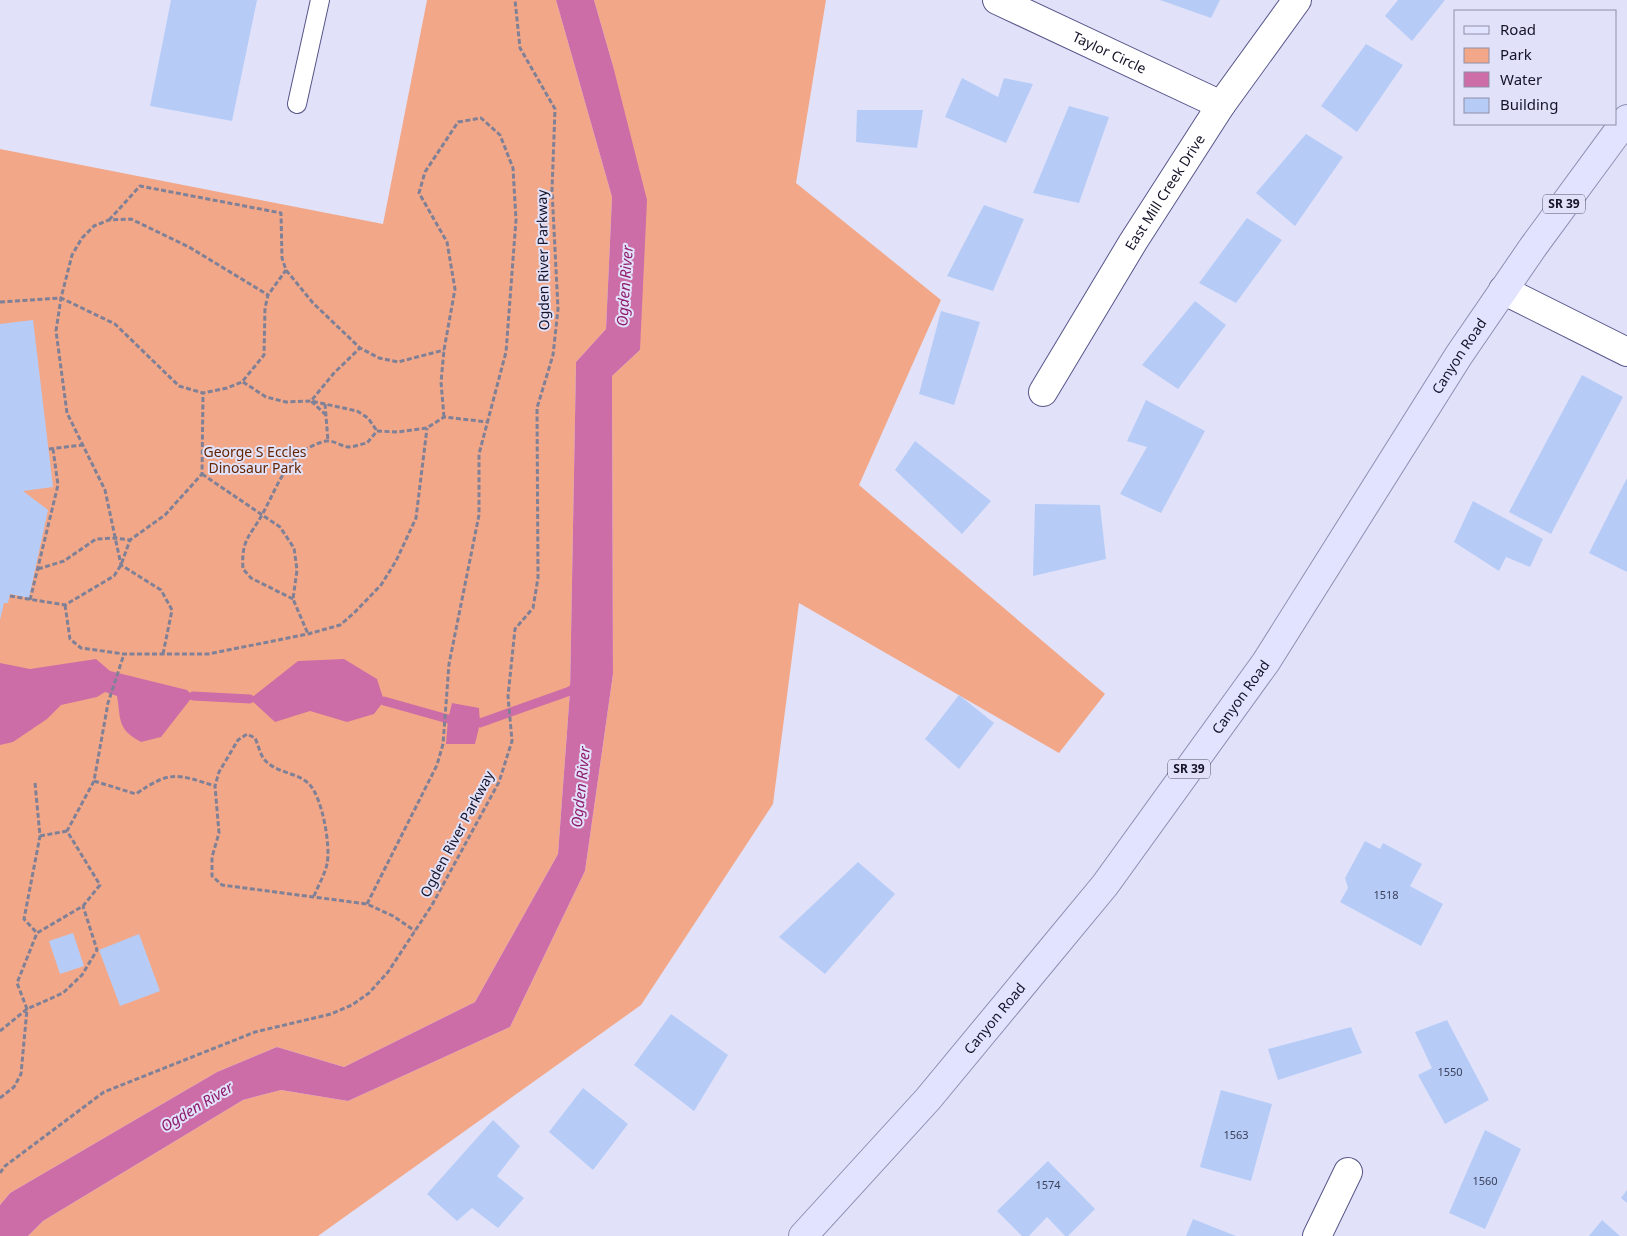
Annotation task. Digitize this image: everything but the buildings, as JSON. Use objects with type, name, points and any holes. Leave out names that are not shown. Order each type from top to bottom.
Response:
[{"type":"main road","name":"Canyon Road","points":[[803,1236],[928,1098],[1105,885],[1266,662],[1454,364],[1503,290],[1627,119]]},
{"type":"street","name":"Taylor Circle","points":[[997,0],[1221,105]]},
{"type":"street","name":"East Mill Creek Drive","points":[[1043,392],[1133,242],[1221,105],[1297,0]]},
{"type":"street","points":[[1503,290],[1627,352]]},
{"type":"street","points":[[1317,1236],[1348,1172]]},
{"type":"lane","points":[[297,104],[320,0]]},
{"type":"path","name":"Ogden River Parkway","points":[[0,1173],[5,1166],[104,1092],[255,1032],[331,1014],[352,1005],[369,993],[388,972],[432,904],[499,782],[512,740],[508,696],[515,629],[533,608],[538,578],[537,408],[553,354],[558,308],[552,190],[555,109],[520,48],[515,0]]},
{"type":"path","points":[[367,904],[437,765],[443,744],[449,664],[479,515],[478,454],[506,352],[516,220],[513,168],[500,135],[482,118],[458,122],[425,172],[419,193],[447,242],[455,290],[444,350],[441,382],[444,417]]},
{"type":"path","points":[[109,220],[140,186],[282,213],[282,258],[286,270],[313,303],[360,348],[378,358],[398,362],[444,350]]},
{"type":"path","points":[[163,654],[172,610],[161,590],[121,565],[105,490],[67,413],[56,331],[61,298],[72,255],[82,238],[94,226],[109,220],[131,219],[189,247],[268,294]]},
{"type":"path","points":[[0,302],[61,298],[115,324],[179,386],[203,393],[227,388],[242,382],[264,355],[265,308],[268,294],[286,270]]},
{"type":"path","points":[[311,401],[334,373],[360,348]]},
{"type":"path","points":[[242,382],[266,397],[286,402],[311,401],[357,411],[368,418],[377,431]]},
{"type":"path","points":[[10,596],[65,605],[114,576],[121,565],[130,540],[165,514],[202,474],[203,393]]},
{"type":"path","points":[[311,401],[326,415]]},
{"type":"path","points":[[326,404],[328,441]]},
{"type":"path","points":[[377,431],[397,432],[427,428],[444,417],[488,422]]},
{"type":"path","points":[[65,605],[70,639],[81,648],[124,654],[208,654],[308,634],[340,625],[381,585],[396,561],[416,518],[427,428]]},
{"type":"path","points":[[294,598],[251,578],[242,569],[244,543],[263,514],[286,468],[298,456],[312,446],[328,441],[348,447],[367,443],[377,431]]},
{"type":"path","points":[[30,600],[58,485],[51,449],[82,445]]},
{"type":"path","points":[[202,474],[280,527],[294,548],[297,570],[294,598],[308,634]]},
{"type":"path","points":[[38,569],[64,561],[96,539],[115,538],[130,540]]},
{"type":"path","points":[[67,831],[94,781],[108,703],[124,654]]},
{"type":"path","points":[[314,896],[327,863],[328,837],[316,793],[308,783],[295,775],[282,771],[264,759],[255,738],[247,734],[238,740],[219,772],[215,786],[219,833],[212,857],[212,876],[222,884],[367,904],[393,916],[415,931]]},
{"type":"path","points":[[94,781],[136,794],[159,780],[175,776],[186,777],[215,786]]},
{"type":"path","points":[[35,783],[40,836],[24,919],[37,933]]},
{"type":"path","points":[[40,836],[67,831]]},
{"type":"path","points":[[0,1098],[14,1087],[21,1074],[26,1009],[17,983],[37,933],[83,906],[100,885],[67,831]]},
{"type":"path","points":[[0,1031],[26,1009],[63,993],[82,975],[97,950],[83,906]]},
{"type":"green space","name":"George S Eccles Dinosaur Park","points":[[427,0],[556,0],[612,197],[606,329],[576,362],[570,691],[558,854],[475,1002],[344,1067],[277,1047],[217,1072],[10,1193],[0,1205],[0,149],[383,224]]},
{"type":"green space","points":[[594,0],[826,0],[796,183],[941,300],[859,485],[1105,694],[1059,753],[799,603],[773,804],[641,1005],[318,1236],[28,1236],[43,1221],[243,1100],[281,1090],[348,1101],[510,1027],[585,871],[613,674],[612,376],[640,350],[613,66]]},
{"type":"water","name":"Ogden River","points":[[556,0],[594,0],[647,200],[640,350],[612,376],[613,674],[585,871],[510,1027],[348,1101],[281,1090],[243,1100],[43,1221],[28,1236],[0,1236],[0,1205],[10,1193],[217,1072],[277,1047],[344,1067],[475,1002],[558,854],[570,691],[576,362],[606,329],[612,197]]},
{"type":"water","points":[[96,659],[110,671],[187,690],[193,696],[161,737],[141,742],[128,733],[120,718],[117,696],[105,692],[97,697],[61,705],[47,719],[13,742],[0,745],[0,663],[30,669]]},
{"type":"water","points":[[344,659],[377,679],[384,701],[374,714],[347,722],[310,711],[275,722],[250,699],[298,661]]},
{"type":"water","points":[[452,703],[479,708],[480,723],[475,744],[446,744],[448,719]]},
{"type":"waterway","points":[[480,723],[570,691],[579,684]]},
{"type":"waterway","points":[[193,696],[250,699]]},
{"type":"waterway","points":[[384,701],[448,719]]}]
